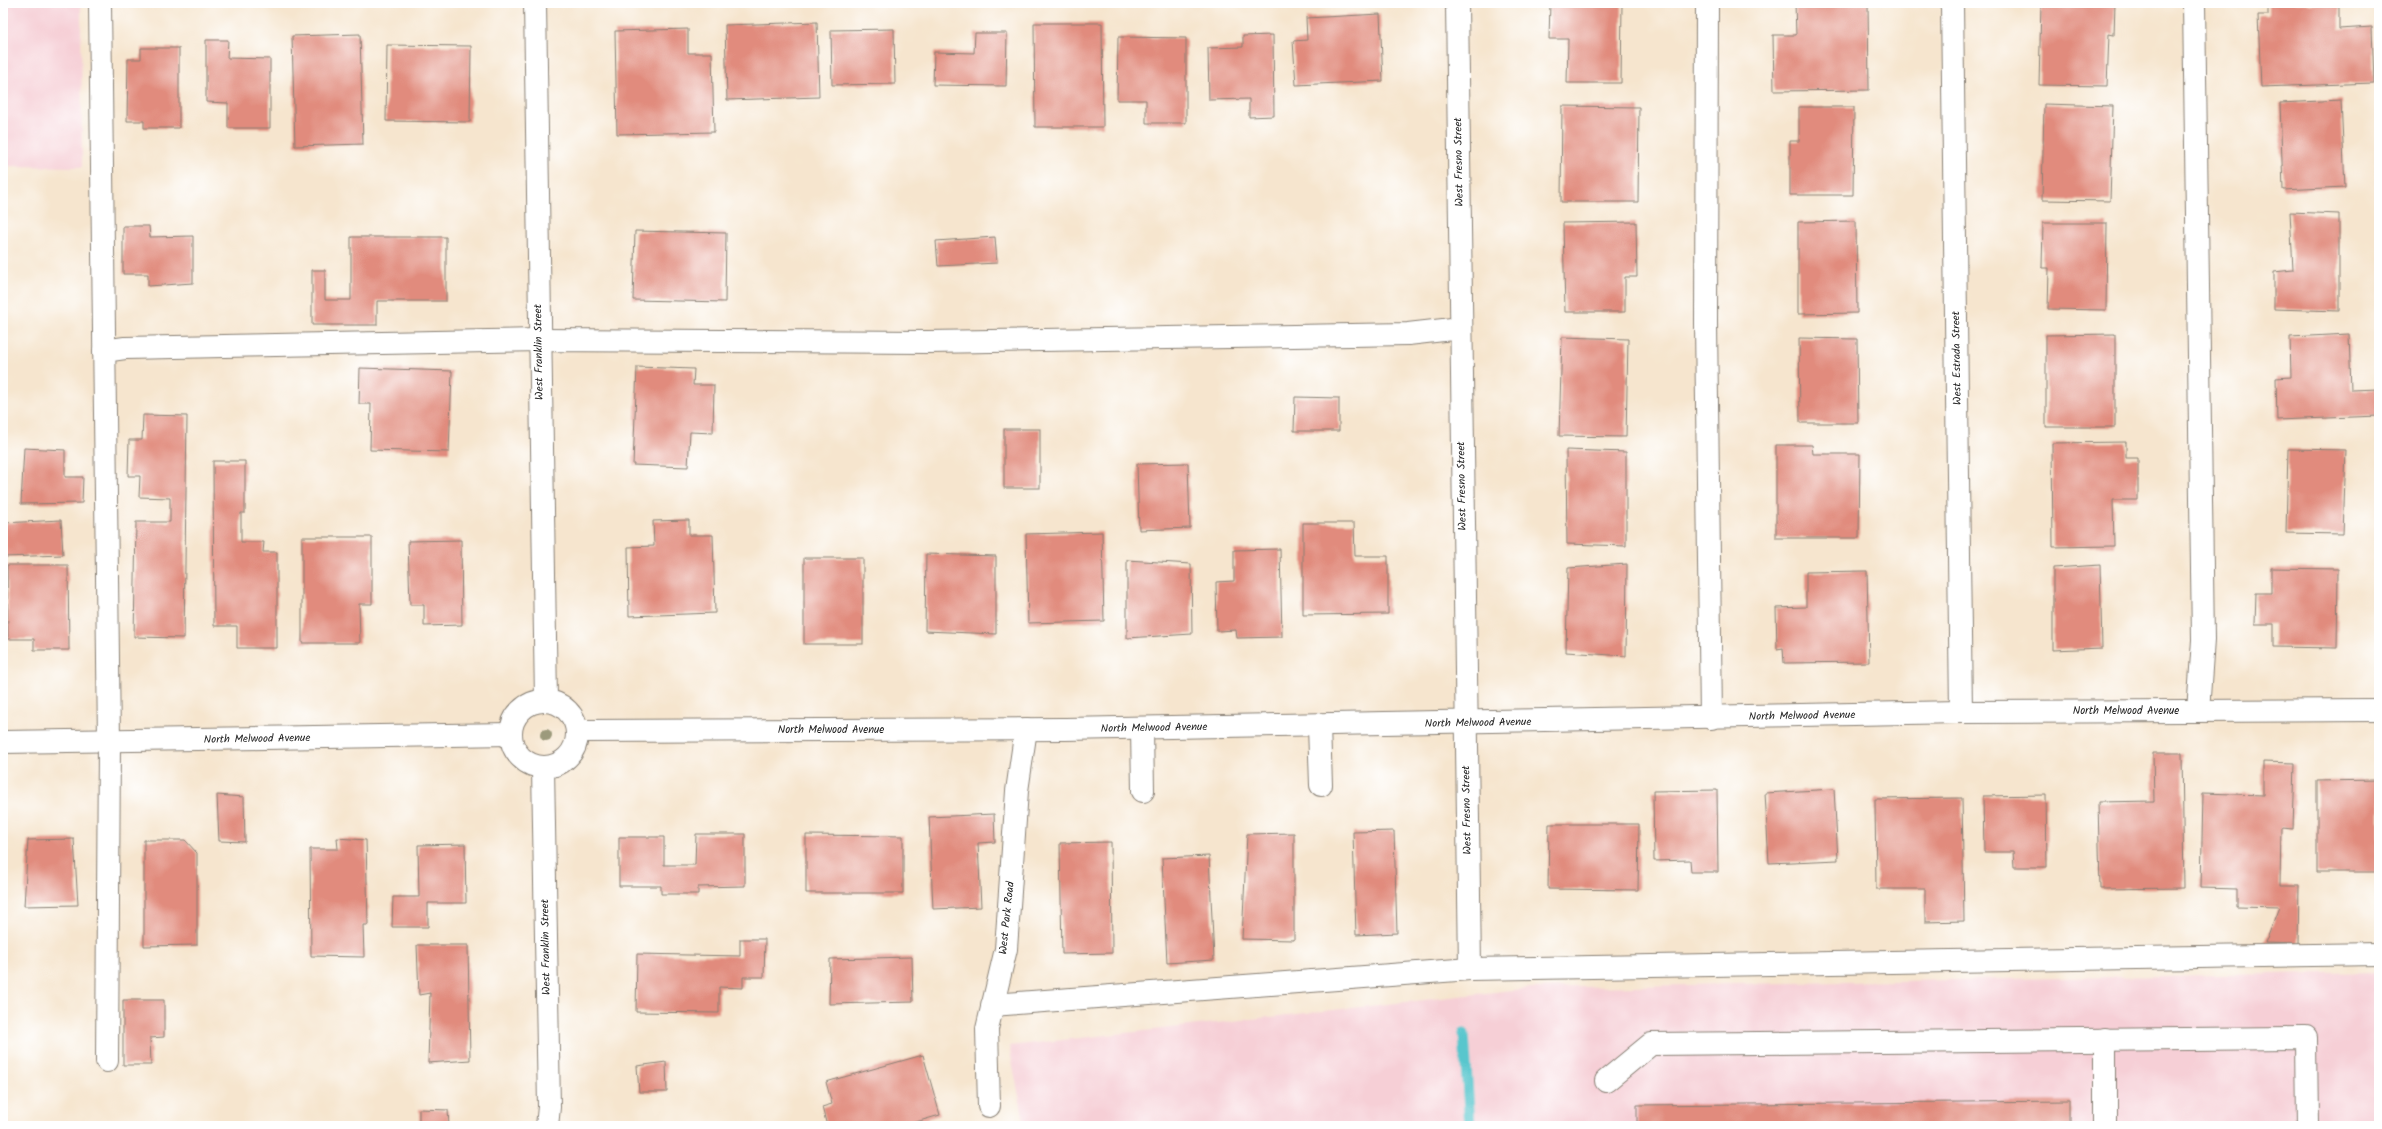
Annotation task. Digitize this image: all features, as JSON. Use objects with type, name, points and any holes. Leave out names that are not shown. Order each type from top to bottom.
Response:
[{"type":"street","points":[[100,3],[108,741],[107,1061]]},
{"type":"street","name":"West Franklin Street","points":[[535,3],[538,340],[546,701]]},
{"type":"street","name":"West Fresno Street","points":[[1457,3],[1470,969]]},
{"type":"street","points":[[1707,3],[1706,323],[1711,718]]},
{"type":"street","name":"West Estrada Street","points":[[1952,3],[1961,712]]},
{"type":"street","points":[[2194,3],[2203,640],[2198,711]]},
{"type":"street","points":[[104,351],[125,348],[538,340],[928,342],[1408,334],[1461,328]]},
{"type":"street","points":[[546,701],[563,707],[570,713],[578,730],[577,742],[572,753],[564,761],[544,768],[529,764],[517,754],[512,745],[511,734],[516,717],[521,710],[537,702],[546,701]]},
{"type":"street","name":"North Melwood Avenue","points":[[578,730],[1142,728],[1319,726],[1961,712],[2379,710]]},
{"type":"street","points":[[1319,726],[1321,785]]},
{"type":"street","points":[[1142,728],[1143,791]]},
{"type":"street","name":"West Park Road","points":[[988,1106],[987,1029],[1006,949],[1017,791],[1026,729]]},
{"type":"street","name":"North Melwood Avenue","points":[[3,742],[511,734]]},
{"type":"street","name":"West Franklin Street","points":[[544,768],[549,1107],[547,1126]]},
{"type":"street","points":[[992,1005],[1470,969],[2379,954]]},
{"type":"street","points":[[1606,1081],[1651,1044],[2306,1038],[2307,1126]]},
{"type":"street","points":[[2105,1039],[2105,1126]]},
{"type":"shaded area","points":[[3,3],[81,3],[82,167],[3,166]]},
{"type":"shaded area","points":[[2379,972],[2379,1126],[1025,1126],[1009,1046],[1531,988]]},
{"type":"building","points":[[1550,3],[1622,3],[1621,83],[1567,83],[1568,39],[1549,39]]},
{"type":"building","points":[[1795,3],[1868,3],[1869,90],[1774,91],[1773,35],[1796,35]]},
{"type":"building","points":[[2041,3],[2115,3],[2114,35],[2109,34],[2107,86],[2039,85]]},
{"type":"building","points":[[2268,3],[2339,3],[2339,29],[2372,27],[2374,83],[2261,87],[2258,15],[2268,15]]},
{"type":"building","points":[[1380,14],[1383,81],[1296,85],[1293,41],[1307,40],[1306,18]]},
{"type":"building","points":[[817,22],[819,97],[727,100],[725,25]]},
{"type":"building","points":[[1034,23],[1102,23],[1103,127],[1035,127]]},
{"type":"building","points":[[688,29],[688,53],[712,53],[714,132],[617,134],[615,31]]},
{"type":"building","points":[[894,29],[895,84],[832,85],[831,30]]},
{"type":"building","points":[[975,33],[1007,33],[1006,86],[933,85],[934,52],[974,53]]},
{"type":"building","points":[[360,34],[363,144],[295,146],[292,36]]},
{"type":"building","points":[[1273,35],[1274,116],[1249,117],[1249,99],[1209,100],[1208,48],[1243,47],[1243,36]]},
{"type":"building","points":[[1118,37],[1186,38],[1186,123],[1146,123],[1146,100],[1117,100]]},
{"type":"building","points":[[206,40],[228,40],[227,58],[270,59],[270,128],[228,128],[228,103],[206,102]]},
{"type":"building","points":[[387,45],[471,46],[470,122],[386,121]]},
{"type":"building","points":[[141,48],[179,48],[179,128],[144,128],[144,121],[127,121],[128,59],[141,59]]},
{"type":"building","points":[[2341,100],[2345,187],[2283,190],[2280,103]]},
{"type":"building","points":[[2044,104],[2113,106],[2110,201],[2042,200]]},
{"type":"building","points":[[1562,106],[1639,107],[1638,202],[1561,202]]},
{"type":"building","points":[[1799,107],[1854,107],[1853,195],[1790,195],[1790,141],[1799,141]]},
{"type":"building","points":[[2290,212],[2339,214],[2339,311],[2274,309],[2274,272],[2293,270]]},
{"type":"building","points":[[1856,221],[1857,313],[1798,314],[1798,222]]},
{"type":"building","points":[[1636,222],[1637,277],[1625,277],[1625,312],[1565,312],[1563,223]]},
{"type":"building","points":[[2043,223],[2107,223],[2106,310],[2048,309],[2049,268],[2042,268]]},
{"type":"building","points":[[123,226],[149,226],[150,237],[193,236],[193,283],[148,286],[148,274],[123,274]]},
{"type":"building","points":[[635,231],[726,233],[725,302],[633,300]]},
{"type":"building","points":[[351,237],[446,237],[446,301],[377,301],[377,325],[312,325],[312,270],[325,270],[325,300],[351,300]]},
{"type":"building","points":[[995,237],[997,263],[938,266],[936,241]]},
{"type":"building","points":[[2115,334],[2115,427],[2046,427],[2046,335]]},
{"type":"building","points":[[2349,334],[2351,390],[2379,389],[2379,416],[2277,420],[2276,378],[2291,377],[2290,337]]},
{"type":"building","points":[[1562,337],[1628,339],[1626,437],[1559,436]]},
{"type":"building","points":[[1799,338],[1857,339],[1858,423],[1800,423]]},
{"type":"building","points":[[637,367],[694,369],[693,385],[714,385],[713,433],[690,432],[688,467],[633,465]]},
{"type":"building","points":[[360,368],[452,371],[449,452],[370,450],[371,404],[359,404]]},
{"type":"building","points":[[1295,397],[1339,398],[1339,431],[1294,431]]},
{"type":"building","points":[[143,415],[187,416],[184,638],[134,637],[136,522],[170,522],[170,498],[139,497],[140,476],[128,476],[129,440],[142,440]]},
{"type":"building","points":[[1004,429],[1040,429],[1040,488],[1004,488]]},
{"type":"building","points":[[2126,442],[2126,458],[2138,458],[2138,500],[2113,500],[2114,546],[2053,547],[2052,443]]},
{"type":"building","points":[[1776,445],[1812,445],[1813,454],[1860,454],[1859,538],[1776,538]]},
{"type":"building","points":[[24,448],[65,450],[65,477],[83,477],[82,503],[21,504]]},
{"type":"building","points":[[2288,449],[2346,450],[2343,534],[2286,533]]},
{"type":"building","points":[[1566,450],[1626,452],[1626,546],[1567,544]]},
{"type":"building","points":[[213,461],[245,461],[245,513],[241,513],[241,542],[264,542],[263,552],[277,552],[277,648],[237,648],[237,626],[214,626]]},
{"type":"building","points":[[1188,463],[1190,528],[1139,530],[1137,464]]},
{"type":"building","points":[[61,520],[63,555],[3,557],[3,523]]},
{"type":"building","points":[[689,520],[689,535],[713,535],[715,613],[629,616],[628,547],[654,546],[653,521]]},
{"type":"building","points":[[1303,523],[1354,523],[1355,556],[1388,556],[1388,614],[1303,615]]},
{"type":"building","points":[[1102,532],[1104,621],[1028,623],[1026,534]]},
{"type":"building","points":[[302,537],[372,537],[372,604],[359,604],[360,643],[302,643]]},
{"type":"building","points":[[461,540],[462,625],[424,626],[424,605],[410,605],[408,541]]},
{"type":"building","points":[[1280,549],[1282,637],[1237,638],[1236,630],[1217,631],[1216,582],[1234,581],[1234,550]]},
{"type":"building","points":[[926,554],[996,556],[996,634],[925,631]]},
{"type":"building","points":[[804,558],[863,558],[863,644],[804,644]]},
{"type":"building","points":[[1127,560],[1191,564],[1192,634],[1127,638]]},
{"type":"building","points":[[1627,564],[1626,656],[1566,652],[1568,568]]},
{"type":"building","points":[[7,565],[68,565],[69,650],[34,650],[34,639],[8,639]]},
{"type":"building","points":[[2100,565],[2102,648],[2053,650],[2053,568]]},
{"type":"building","points":[[2271,568],[2338,569],[2337,648],[2274,647],[2274,624],[2255,624],[2256,593],[2271,593]]},
{"type":"building","points":[[1867,571],[1869,662],[1784,663],[1783,648],[1777,649],[1776,608],[1806,607],[1806,572]]},
{"type":"building","points":[[2153,753],[2182,753],[2184,888],[2100,889],[2098,802],[2154,801]]},
{"type":"building","points":[[2263,762],[2295,763],[2293,829],[2281,828],[2280,885],[2299,885],[2298,944],[2265,943],[2279,907],[2237,906],[2237,889],[2201,888],[2203,793],[2263,795]]},
{"type":"building","points":[[2379,780],[2379,872],[2317,872],[2317,781]]},
{"type":"building","points":[[1834,789],[1838,860],[1769,863],[1765,793]]},
{"type":"building","points":[[1717,790],[1718,872],[1691,872],[1690,860],[1654,861],[1653,791]]},
{"type":"building","points":[[217,795],[244,797],[245,842],[219,841]]},
{"type":"building","points":[[2046,795],[2047,867],[2014,867],[2013,852],[1984,852],[1983,796]]},
{"type":"building","points":[[1962,798],[1964,921],[1925,922],[1925,889],[1876,889],[1875,799]]},
{"type":"building","points":[[994,814],[995,842],[978,843],[981,907],[933,909],[929,817]]},
{"type":"building","points":[[1549,824],[1639,824],[1638,890],[1548,889]]},
{"type":"building","points":[[1394,831],[1397,933],[1356,935],[1353,832]]},
{"type":"building","points":[[1294,833],[1294,940],[1242,939],[1247,834]]},
{"type":"building","points":[[696,834],[745,834],[745,886],[698,887],[698,894],[661,894],[661,886],[619,886],[619,837],[664,837],[664,865],[695,865]]},
{"type":"building","points":[[806,835],[903,836],[903,893],[806,893]]},
{"type":"building","points":[[337,838],[366,840],[368,925],[363,925],[364,957],[311,956],[310,849],[338,849]]},
{"type":"building","points":[[74,839],[78,905],[24,906],[28,840]]},
{"type":"building","points":[[144,840],[185,840],[197,853],[197,945],[144,946]]},
{"type":"building","points":[[1111,842],[1112,953],[1062,954],[1060,843]]},
{"type":"building","points":[[465,844],[466,903],[428,903],[428,927],[392,927],[393,897],[419,897],[418,845]]},
{"type":"building","points":[[1209,856],[1214,960],[1167,963],[1162,858]]},
{"type":"building","points":[[740,939],[765,939],[764,977],[743,977],[743,988],[719,987],[719,1013],[636,1012],[637,954],[740,956]]},
{"type":"building","points":[[417,945],[468,945],[470,1060],[428,1063],[430,993],[419,995]]},
{"type":"building","points":[[912,957],[913,1002],[829,1004],[830,959]]},
{"type":"building","points":[[123,1000],[164,1000],[164,1037],[150,1038],[151,1065],[123,1065]]},
{"type":"building","points":[[923,1055],[940,1115],[902,1126],[827,1126],[822,1107],[832,1104],[826,1082]]},
{"type":"building","points":[[666,1062],[667,1092],[639,1092],[637,1066]]},
{"type":"building","points":[[2071,1101],[2071,1126],[1637,1126],[1637,1105]]},
{"type":"building","points":[[419,1109],[448,1110],[449,1126],[419,1126]]},
{"type":"waterway","points":[[1464,1034],[1470,1126]]}]
